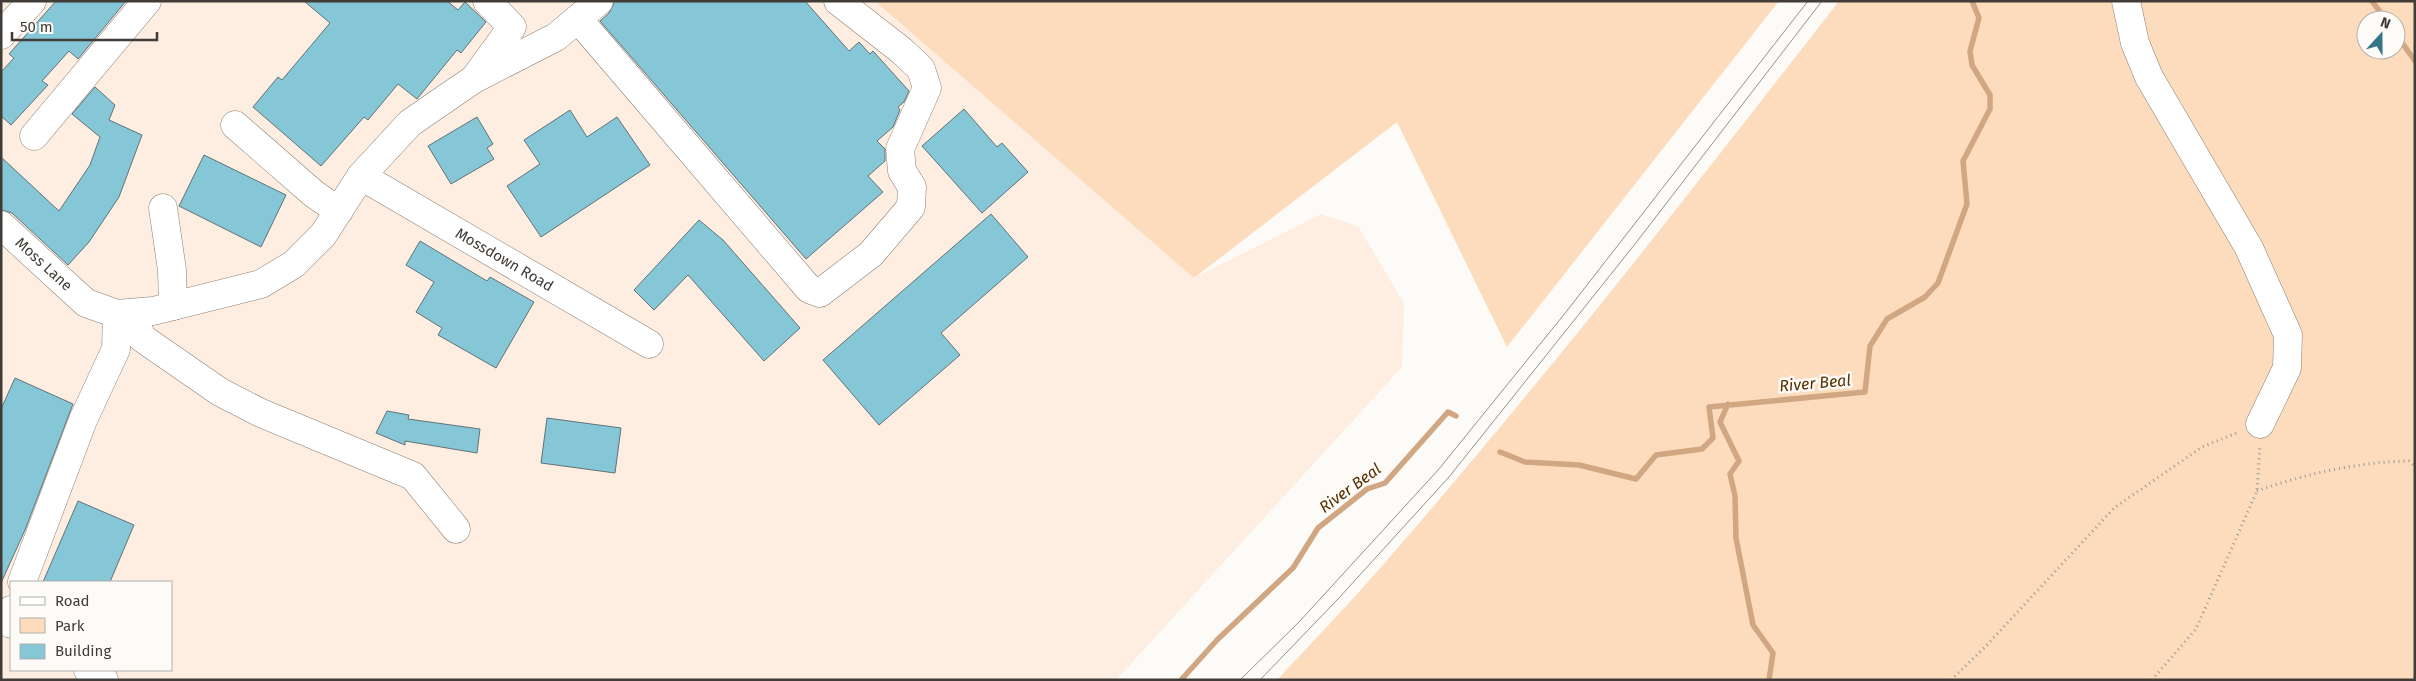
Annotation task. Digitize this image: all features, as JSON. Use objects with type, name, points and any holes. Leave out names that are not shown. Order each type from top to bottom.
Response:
[{"type":"street","points":[[1,35],[32,1]]},
{"type":"street","points":[[34,136],[148,1]]},
{"type":"street","points":[[474,79],[512,26],[487,1]]},
{"type":"street","points":[[125,313],[173,306],[261,284],[294,264],[323,235],[361,176],[410,123],[474,79],[556,37],[599,1]]},
{"type":"street","points":[[578,18],[809,289],[820,293],[871,254],[911,207],[912,187],[902,171],[900,149],[927,88],[921,69],[915,63],[838,1]]},
{"type":"street","points":[[2126,1],[2135,43],[2149,77],[2249,248],[2288,335],[2286,368],[2260,424]]},
{"type":"street","points":[[235,125],[314,194],[338,211]]},
{"type":"street","name":"Mossdown Road","points":[[361,176],[649,344]]},
{"type":"street","points":[[163,208],[172,270],[173,306]]},
{"type":"street","name":"Moss Lane","points":[[1,225],[86,304],[125,313]]},
{"type":"street","points":[[125,313],[142,338],[220,392],[261,413],[413,476],[456,529]]},
{"type":"street","points":[[22,581],[83,420],[116,350],[125,313]]},
{"type":"street","points":[[10,613],[7,621],[10,623]]},
{"type":"street","points":[[90,671],[104,680]]},
{"type":"path","points":[[1951,680],[1986,646],[2114,508],[2202,447],[2260,424],[2257,490],[2196,629],[2152,680]]},
{"type":"path","points":[[2257,490],[2291,479],[2383,462],[2409,461],[2415,466]]},
{"type":"shaded area","points":[[1,1],[877,1],[1194,278],[1321,214],[1358,226],[1404,303],[1402,367],[1116,680],[1,680]]},
{"type":"green space","points":[[875,1],[1779,1],[1507,347],[1397,122],[1194,278]]},
{"type":"green space","points":[[1839,1],[2415,1],[2415,680],[1277,680],[1374,575],[1446,491],[1561,353]]},
{"type":"building","points":[[56,1],[126,1],[78,59],[69,51],[42,81],[48,85],[11,125],[1,116],[1,72],[14,58],[9,54]]},
{"type":"building","points":[[304,1],[447,1],[458,10],[465,2],[486,22],[461,53],[457,50],[417,99],[398,84],[368,120],[364,117],[321,166],[253,107],[278,77],[282,80],[330,23]]},
{"type":"building","points":[[615,1],[805,1],[849,51],[859,42],[870,54],[873,51],[909,91],[904,102],[898,107],[900,110],[893,127],[877,141],[885,149],[885,161],[868,176],[883,192],[806,259],[600,21],[609,13]]},
{"type":"building","points":[[95,87],[115,105],[109,120],[142,135],[119,197],[89,242],[68,265],[12,213],[1,210],[1,157],[59,211],[90,165],[100,137],[72,114]]},
{"type":"building","points":[[964,109],[997,147],[1002,143],[1028,172],[982,213],[922,146]]},
{"type":"building","points":[[570,110],[587,137],[617,117],[650,165],[541,237],[507,186],[540,164],[524,140]]},
{"type":"building","points":[[477,117],[493,144],[487,148],[494,159],[451,184],[428,146]]},
{"type":"building","points":[[204,155],[286,195],[261,247],[179,206]]},
{"type":"building","points":[[991,214],[1028,257],[941,333],[960,355],[879,425],[823,360]]},
{"type":"building","points":[[699,220],[723,240],[800,328],[764,361],[688,275],[654,310],[634,290]]},
{"type":"building","points":[[420,241],[487,281],[490,277],[534,302],[496,368],[438,335],[442,328],[416,312],[434,282],[406,265]]},
{"type":"building","points":[[15,378],[73,404],[25,530],[1,583],[1,409]]},
{"type":"building","points":[[387,411],[409,415],[408,419],[480,429],[477,453],[405,441],[405,445],[376,433]]},
{"type":"building","points":[[547,418],[621,428],[615,473],[541,463]]},
{"type":"building","points":[[78,501],[134,525],[110,581],[43,581]]},
{"type":"waterway","name":"River Beal","points":[[1500,452],[1525,462],[1579,465],[1636,479],[1656,455],[1702,449],[1713,438],[1709,407],[1865,392],[1870,346],[1887,319],[1925,297],[1938,283],[1967,204],[1963,161],[1990,109],[1990,95],[1972,65],[1970,51],[1979,18],[1972,1]]},
{"type":"waterway","points":[[2372,1],[2379,10]]},
{"type":"waterway","points":[[2406,48],[2415,61]]},
{"type":"waterway","points":[[1728,404],[1720,422],[1739,461],[1730,474],[1735,496],[1736,538],[1753,625],[1773,653],[1769,680]]},
{"type":"waterway","name":"River Beal","points":[[1181,680],[1217,640],[1293,568],[1318,528],[1367,489],[1385,483],[1448,412],[1456,416]]},
{"type":"tram line","points":[[1240,680],[1299,622],[1439,469],[1566,312],[1808,1]]},
{"type":"tram line","points":[[1260,680],[1338,599],[1449,477],[1635,244],[1822,1]]}]
